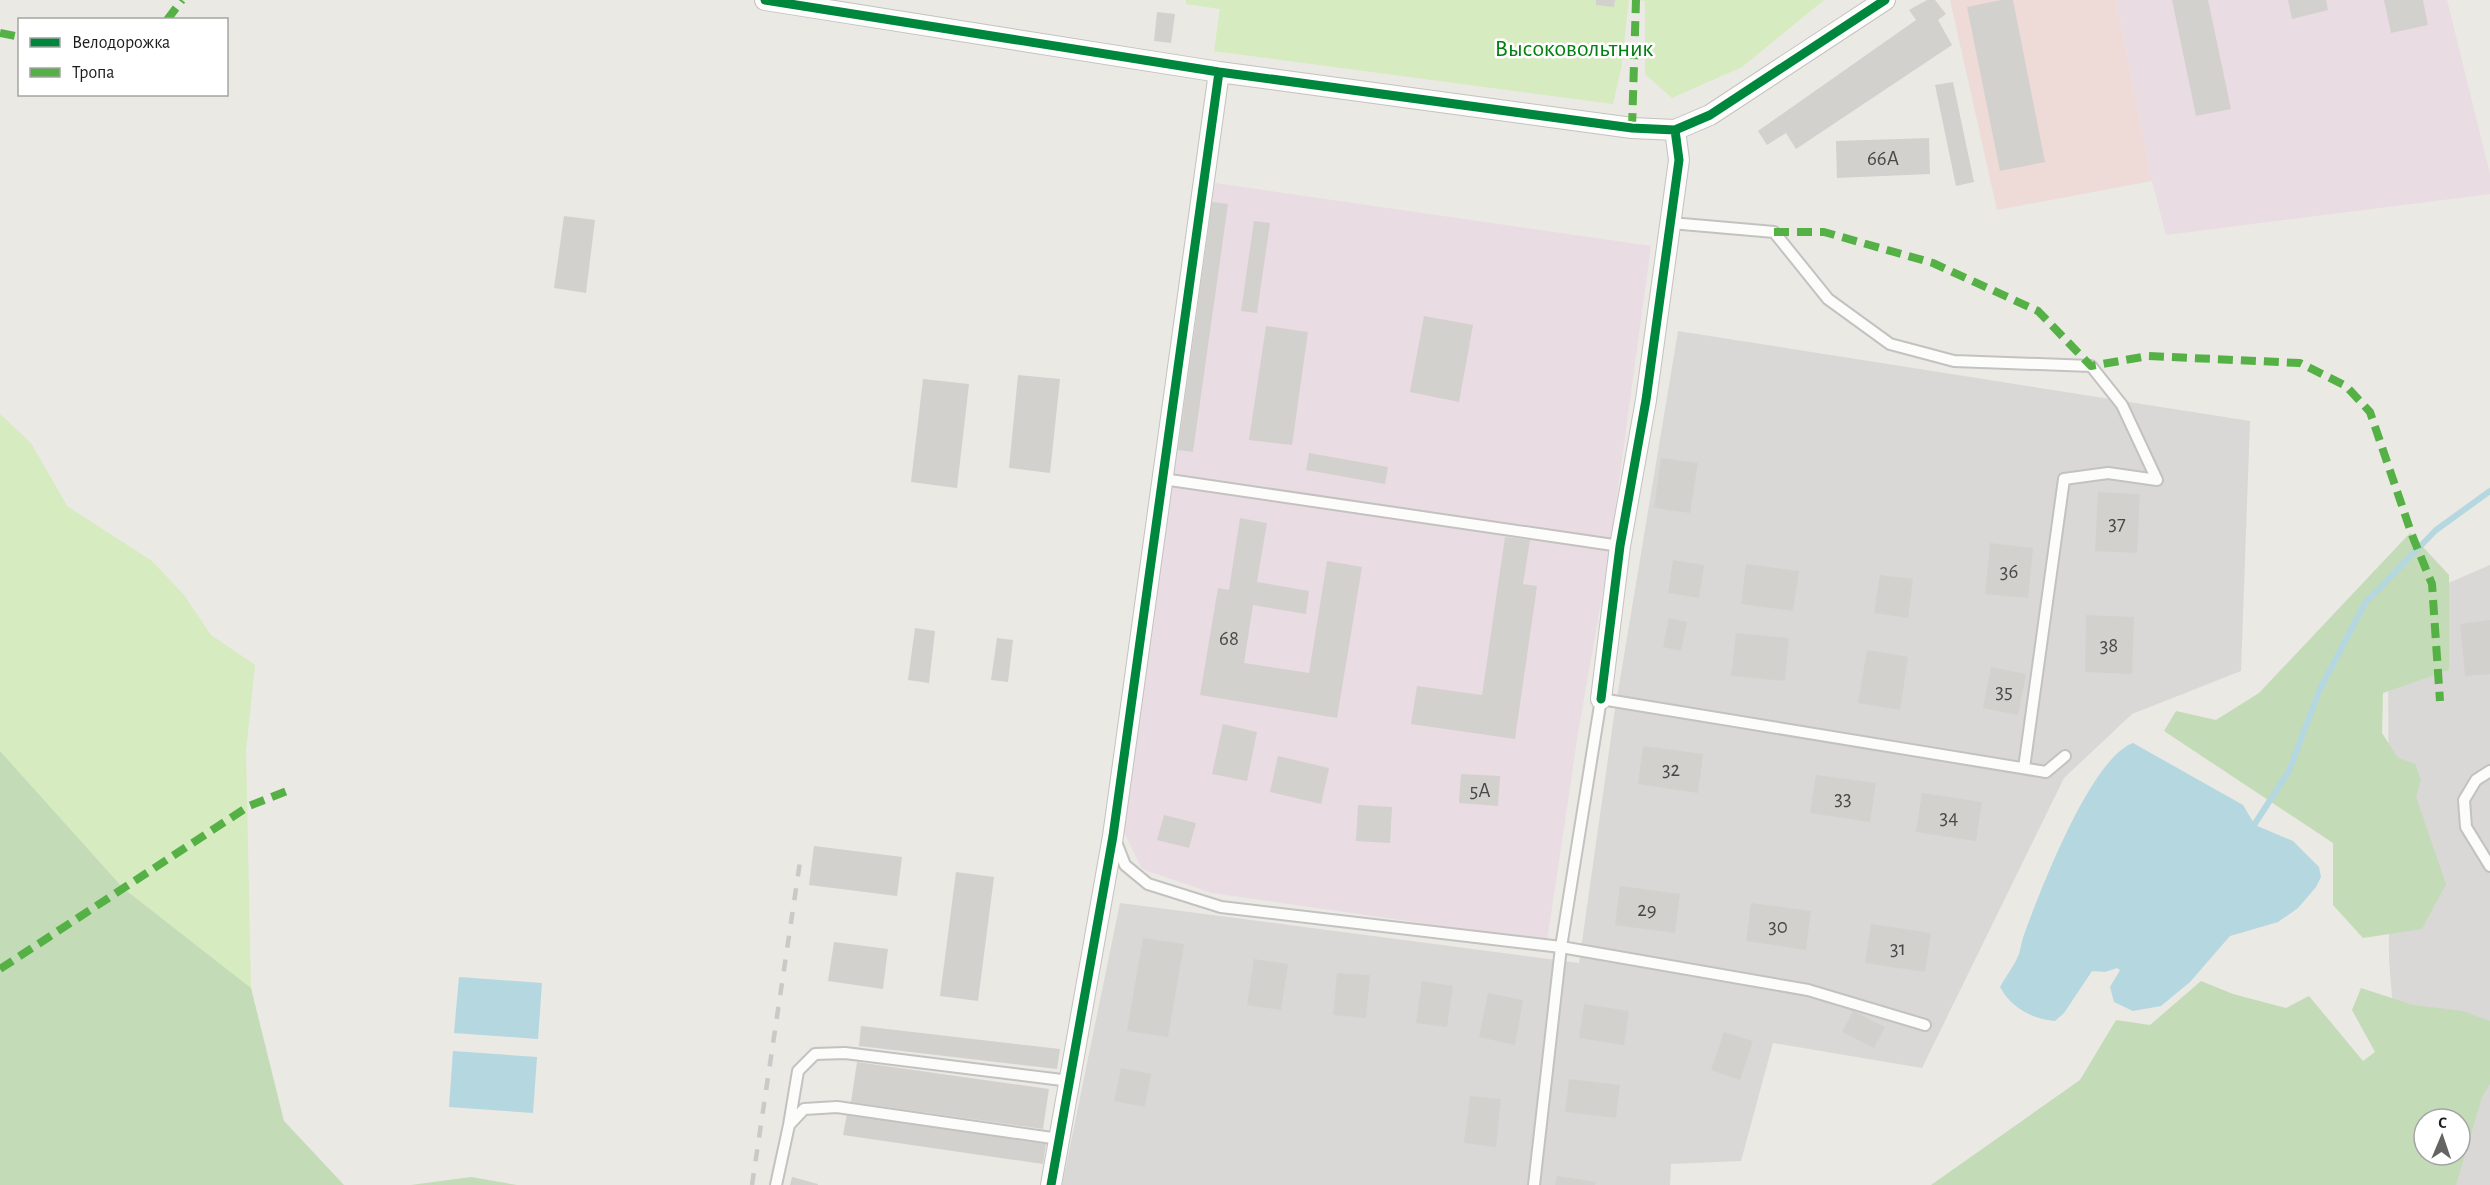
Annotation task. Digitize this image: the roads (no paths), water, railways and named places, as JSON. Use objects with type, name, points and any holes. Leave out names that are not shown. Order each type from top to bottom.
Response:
[{"type":"street","points":[[765,0],[1219,72],[1632,128],[1675,130],[1710,115],[1885,0]]},
{"type":"street","points":[[1051,1185],[1113,836],[1219,72]]},
{"type":"street","points":[[1601,699],[1620,546],[1646,400],[1671,224],[1679,160],[1675,130]]},
{"type":"lane","points":[[1671,224],[1774,232],[1828,299],[1890,344],[1954,361],[2091,366],[2122,405],[2157,480],[2108,473],[2064,479],[2024,768]]},
{"type":"lane","points":[[1163,479],[1620,546]]},
{"type":"lane","points":[[1534,1185],[1561,947],[1601,699],[2046,772],[2066,756]]},
{"type":"lane","points":[[2490,771],[2476,780],[2464,800],[2466,827],[2490,866]]},
{"type":"lane","points":[[1113,836],[1125,865],[1148,884],[1221,907],[1561,947],[1808,990],[1925,1025]]},
{"type":"lane","points":[[776,1185],[798,1071],[815,1054],[845,1053],[1070,1081]]},
{"type":"lane","points":[[789,1125],[804,1109],[837,1107],[1059,1139]]},
{"type":"water","points":[[2133,743],[2243,805],[2255,825],[2293,841],[2319,867],[2321,877],[2316,887],[2298,908],[2278,922],[2230,936],[2190,982],[2161,1006],[2133,1011],[2114,1002],[2110,987],[2120,970],[2117,968],[2105,972],[2092,971],[2064,1013],[2055,1021],[2038,1018],[2016,1006],[2000,987],[2019,954],[2043,886],[2069,827],[2101,773],[2117,754]]},
{"type":"water","points":[[459,977],[542,983],[538,1039],[454,1033]]},
{"type":"water","points":[[453,1051],[537,1057],[533,1113],[449,1107]]},
{"type":"waterway","points":[[2254,825],[2289,771],[2319,691],[2365,603],[2436,530],[2490,491]]},
{"type":"railway","points":[[752,1185],[801,855]]},
{"type":"park label","name":"Высоковольтник","points":[[1574,49]]}]
